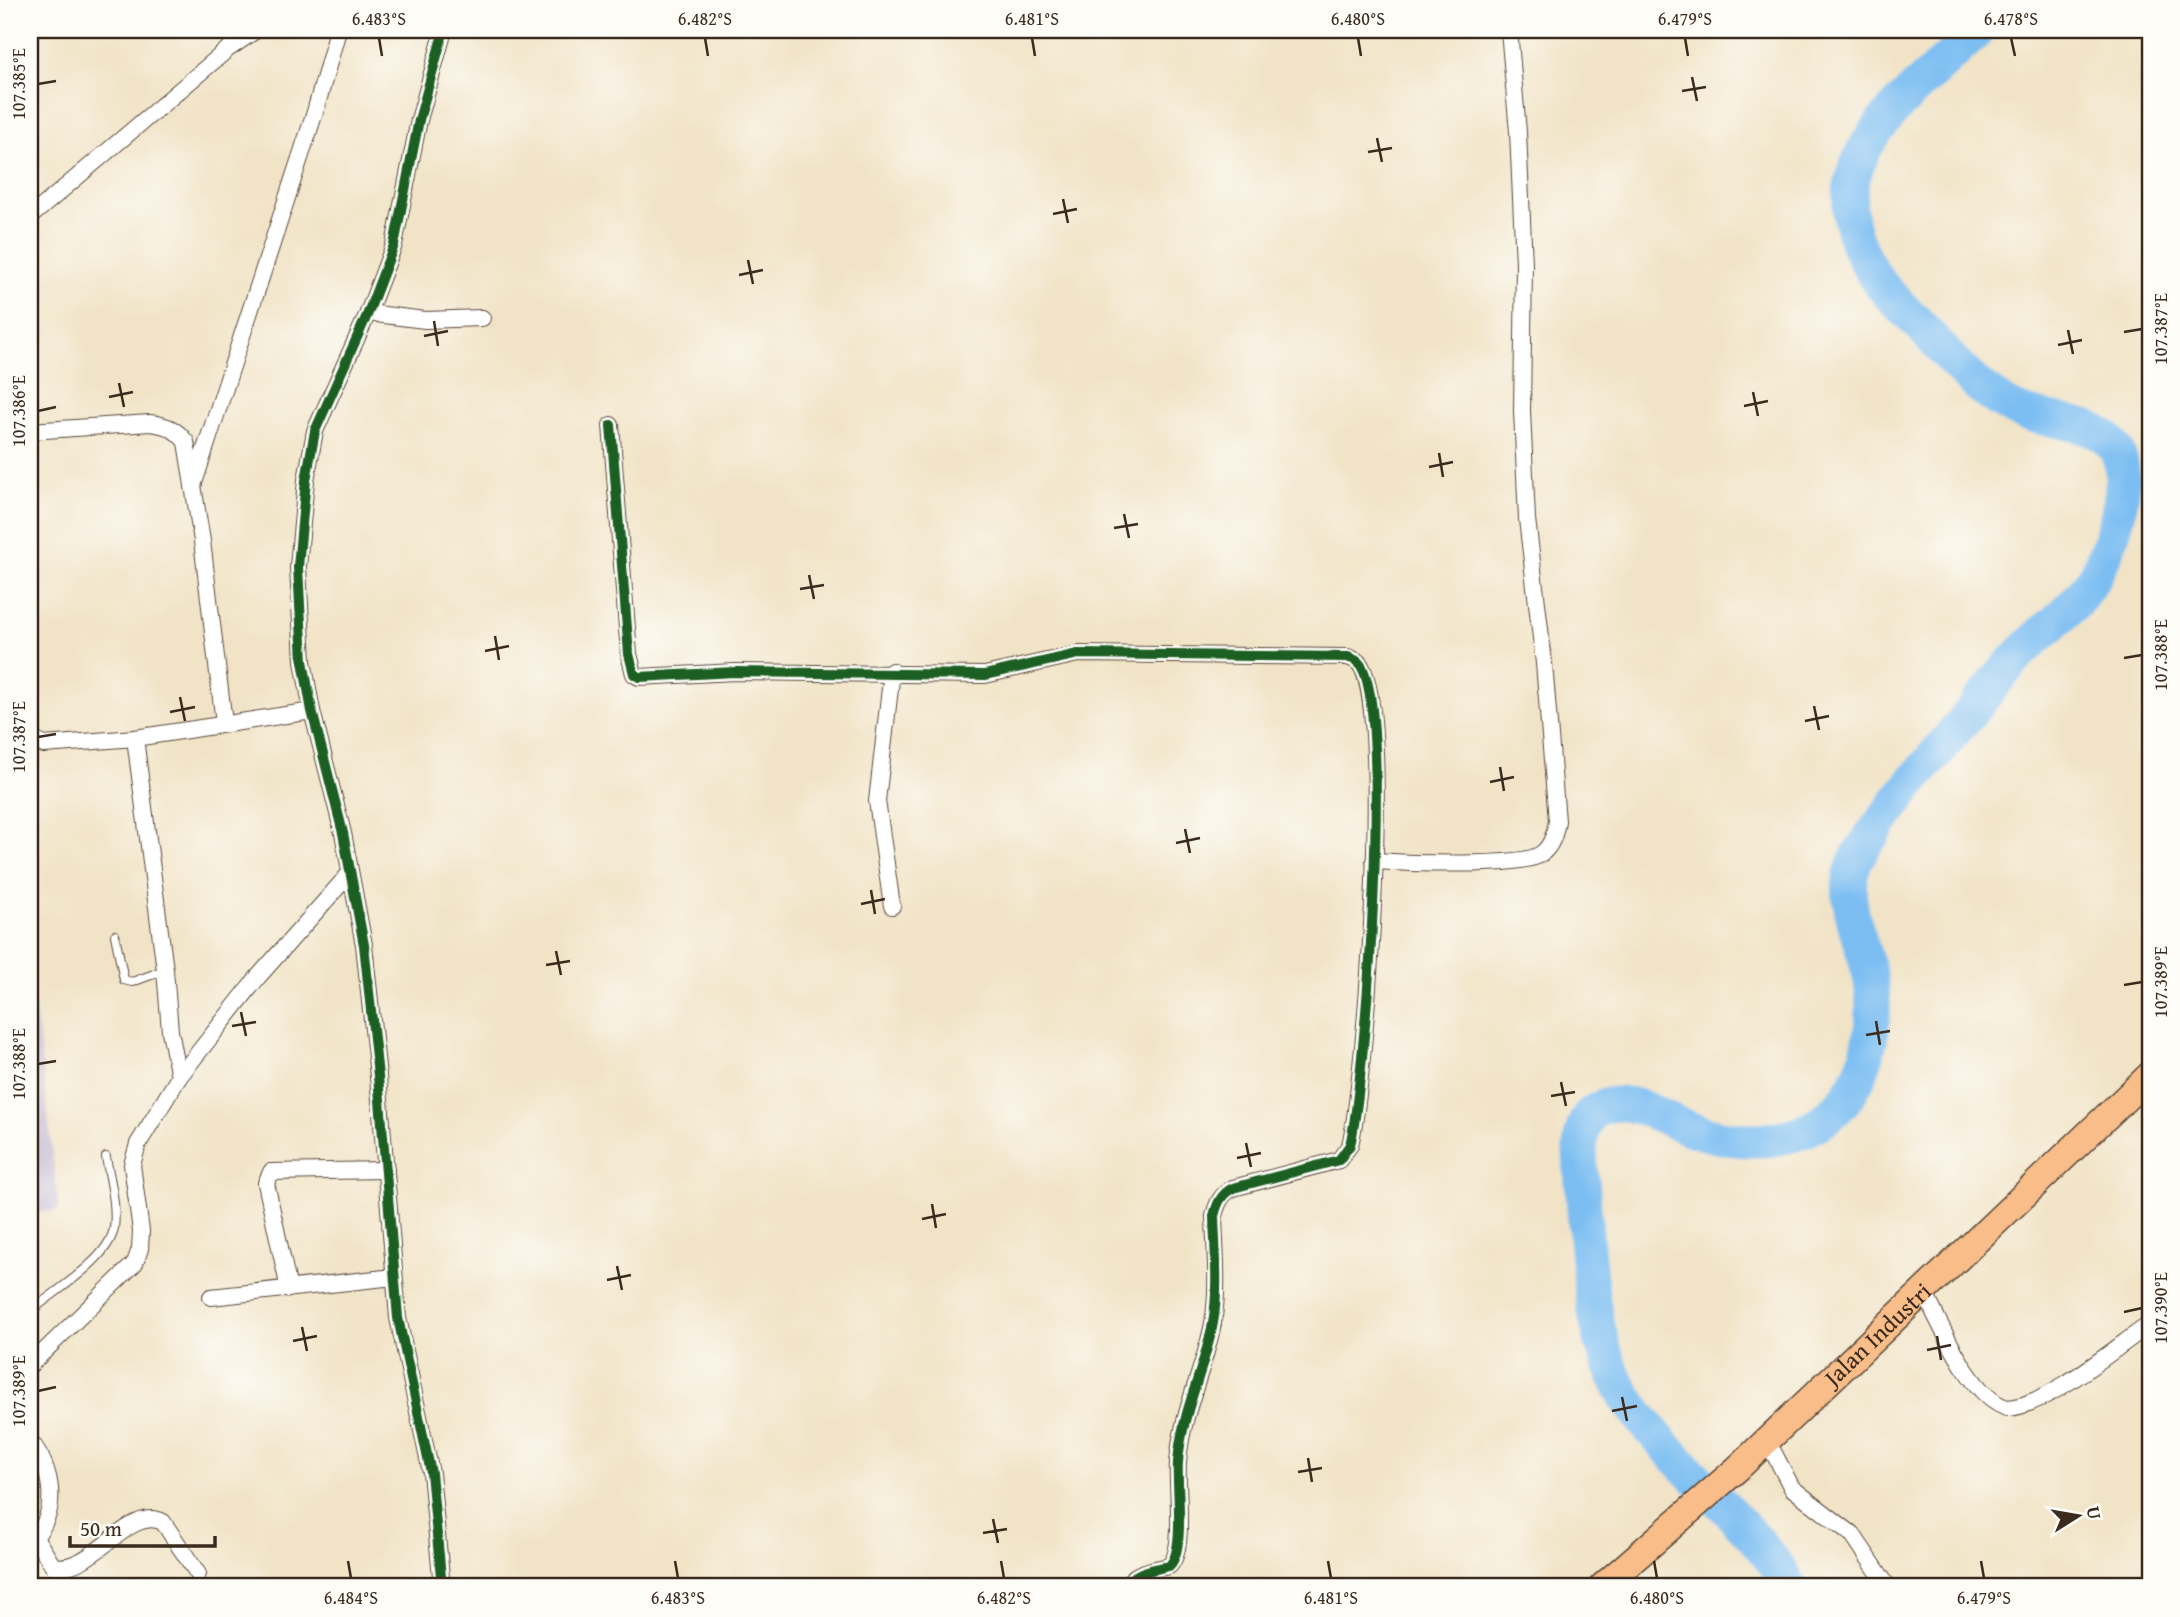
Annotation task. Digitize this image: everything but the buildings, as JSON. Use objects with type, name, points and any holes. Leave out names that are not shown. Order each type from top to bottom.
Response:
[{"type":"main road","name":"Jalan Industri","points":[[1602,1587],[1737,1469],[2150,1075]]},
{"type":"street","points":[[30,217],[228,49],[256,30]]},
{"type":"street","points":[[193,486],[316,112],[336,38],[330,30]]},
{"type":"street","points":[[443,1587],[431,1473],[398,1318],[364,945],[303,661],[298,567],[306,480],[315,430],[368,313],[394,245],[419,120],[444,30]]},
{"type":"street","points":[[1374,861],[1445,865],[1532,858],[1550,845],[1557,821],[1544,663],[1527,519],[1522,411],[1524,264],[1518,132],[1508,30]]},
{"type":"street","points":[[368,313],[425,320],[482,318]]},
{"type":"street","points":[[30,431],[150,423],[166,425],[177,431],[186,442],[224,723]]},
{"type":"street","points":[[611,425],[629,654],[634,674],[654,678],[735,672],[892,671],[985,675],[1079,654],[1348,657],[1357,662],[1368,693],[1376,757],[1367,1013],[1350,1145],[1339,1160],[1233,1188],[1226,1191],[1217,1205],[1214,1216],[1216,1303],[1181,1436],[1177,1553],[1168,1566],[1130,1578],[1126,1587]]},
{"type":"street","points":[[892,671],[877,801],[892,906]]},
{"type":"street","points":[[35,743],[135,738],[312,711]]},
{"type":"street","points":[[135,738],[165,970],[170,1031],[179,1077]]},
{"type":"street","points":[[30,1365],[135,1263],[140,1249],[141,1231],[132,1165],[134,1152],[179,1077],[258,977],[350,873]]},
{"type":"street","points":[[289,1289],[266,1183],[271,1172],[386,1170]]},
{"type":"street","points":[[211,1297],[394,1277]]},
{"type":"street","points":[[1924,1292],[1965,1369],[1992,1399],[2008,1408],[2031,1402],[2065,1384],[2150,1324]]},
{"type":"street","points":[[1767,1440],[1792,1488],[1853,1535],[1888,1587]]},
{"type":"street","points":[[30,1441],[43,1460],[50,1479],[50,1500],[45,1520],[32,1539],[67,1587]]},
{"type":"street","points":[[53,1566],[72,1566],[137,1522],[158,1519],[163,1522],[198,1574]]},
{"type":"lane","points":[[115,935],[124,980],[132,982],[165,970]]},
{"type":"lane","points":[[30,1312],[105,1251],[114,1230],[115,1207],[106,1157]]},
{"type":"shaded area","points":[[30,962],[59,1210],[30,1214]]},
{"type":"waterway","points":[[1791,1587],[1754,1538],[1651,1430],[1618,1383],[1607,1359],[1594,1305],[1587,1249],[1581,1137],[1590,1116],[1598,1109],[1614,1104],[1639,1107],[1715,1136],[1756,1140],[1796,1134],[1815,1125],[1844,1101],[1862,1070],[1873,1017],[1871,982],[1849,894],[1856,859],[1897,801],[2007,668],[2058,620],[2086,589],[2107,549],[2117,519],[2122,486],[2122,470],[2113,445],[2104,436],[2079,425],[2037,417],[2012,408],[1984,390],[1886,291],[1856,240],[1849,204],[1855,170],[1870,140],[1893,111],[1978,30]]},
{"type":"cycle path","points":[[442,1587],[431,1473],[398,1318],[364,945],[343,833],[312,711],[303,661],[298,567],[306,480],[315,431],[368,313],[394,245],[419,120],[444,30]]},
{"type":"cycle path","points":[[611,425],[629,654],[634,674],[639,677],[735,672],[985,675],[1078,654],[1348,657],[1358,662],[1369,690],[1376,814],[1369,975],[1363,1049],[1350,1145],[1339,1160],[1233,1188],[1225,1193],[1218,1203],[1214,1216],[1215,1310],[1180,1443],[1177,1547],[1169,1566],[1139,1574],[1126,1587]]}]
